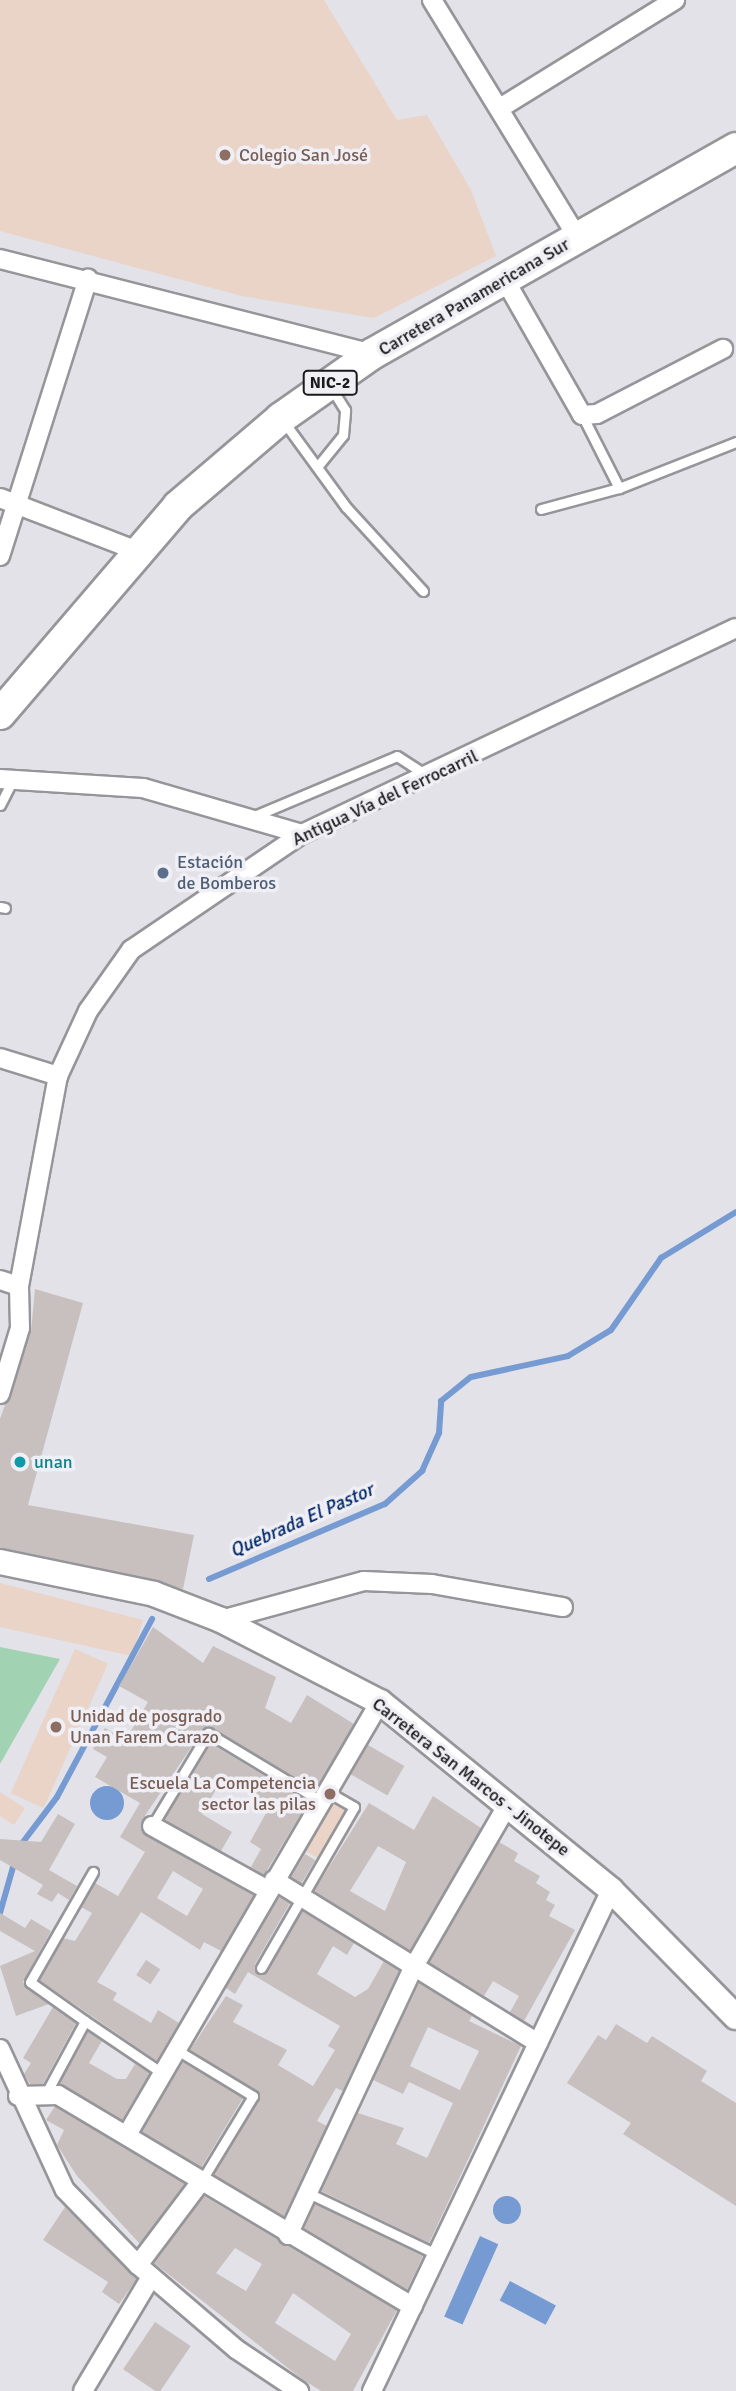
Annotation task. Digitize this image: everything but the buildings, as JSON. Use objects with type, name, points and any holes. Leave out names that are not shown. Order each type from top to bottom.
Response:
[{"type":"highway","name":"Carretera Panamericana Sur","points":[[0,714],[137,551],[281,418],[372,354],[736,148]]},
{"type":"main road","name":"Carretera San Marcos - Jinotepe","points":[[0,1562],[154,1594],[221,1620],[380,1702],[611,1890],[736,2017]]},
{"type":"street","points":[[500,108],[675,0]]},
{"type":"street","points":[[438,2],[578,237]]},
{"type":"street","points":[[0,259],[88,279],[372,354]]},
{"type":"street","points":[[0,556],[8,500],[88,279]]},
{"type":"street","points":[[505,280],[582,415],[597,414],[723,349]]},
{"type":"street","points":[[8,500],[137,551]]},
{"type":"street","name":"Antigua Vía del Ferrocarril","points":[[0,1394],[20,1328],[19,1286],[58,1076],[88,1011],[131,950],[302,834],[430,778],[736,628]]},
{"type":"street","points":[[6,779],[143,788],[302,834]]},
{"type":"street","points":[[0,1058],[58,1076]]},
{"type":"street","points":[[0,1280],[19,1286]]},
{"type":"street","points":[[221,1620],[364,1581],[432,1584],[563,1607]]},
{"type":"street","points":[[128,2133],[322,1795],[380,1702]]},
{"type":"street","points":[[288,2235],[413,1968],[508,1804]]},
{"type":"street","points":[[152,1826],[271,1885],[303,1897],[413,1968],[538,2043]]},
{"type":"street","points":[[372,2391],[611,1890]]},
{"type":"street","points":[[0,2049],[18,2096],[65,2190],[144,2271],[236,2349],[299,2391]]},
{"type":"street","points":[[18,2096],[58,2095],[128,2133],[288,2235],[413,2307]]},
{"type":"street","points":[[83,2391],[144,2271],[202,2180]]},
{"type":"lane","points":[[317,467],[343,435],[345,419],[328,384]]},
{"type":"lane","points":[[582,415],[619,488]]},
{"type":"lane","points":[[281,418],[317,467],[423,591]]},
{"type":"lane","points":[[541,509],[619,488],[736,442]]},
{"type":"lane","points":[[247,818],[298,803],[397,756],[430,778]]},
{"type":"lane","points":[[0,805],[6,779]]},
{"type":"lane","points":[[152,1826],[208,1733],[322,1795],[354,1807],[261,1968]]},
{"type":"lane","points":[[93,1872],[30,1982],[162,2073]]},
{"type":"lane","points":[[45,2095],[85,2021]]},
{"type":"lane","points":[[177,2050],[253,2096],[202,2180]]},
{"type":"lane","points":[[306,2192],[436,2254]]},
{"type":"shaded area","name":"Colegio San José","points":[[0,0],[324,0],[397,120],[427,115],[471,190],[496,256],[374,318],[242,296],[0,231]]},
{"type":"shaded area","name":"Unidad de posgrado Unan Farem Carazo","points":[[0,1583],[143,1620],[132,1656],[0,1627]]},
{"type":"shaded area","name":"Unidad de posgrado Unan Farem Carazo","points":[[75,1649],[108,1664],[44,1808],[11,1793]]},
{"type":"shaded area","points":[[0,1792],[25,1808],[14,1825],[0,1816]]},
{"type":"shaded area","points":[[332,1797],[350,1807],[321,1860],[303,1849]]},
{"type":"green space","points":[[0,1647],[60,1659],[0,1764]]},
{"type":"water","points":[[107,1786],[119,1791],[124,1803],[119,1815],[107,1820],[95,1815],[90,1803],[95,1791]]},
{"type":"water","points":[[507,2196],[517,2200],[521,2210],[517,2220],[507,2224],[497,2220],[493,2210],[497,2200]]},
{"type":"water","points":[[480,2236],[498,2244],[462,2325],[444,2316]]},
{"type":"water","points":[[510,2281],[556,2305],[546,2325],[500,2300]]},
{"type":"waterway","name":"Quebrada El Pastor","points":[[209,1579],[385,1504],[422,1471],[439,1433],[441,1401],[471,1377],[568,1356],[611,1330],[661,1258],[736,1212]]},
{"type":"waterway","name":"Quebrada El Pastor","points":[[20,1846],[57,1797],[152,1619]]},
{"type":"waterway","name":"Quebrada El Pastor","points":[[0,1913],[15,1860]]},
{"type":"place","name":"Colegio San José","points":[[225,155]]},
{"type":"place","name":"Estación de Bomberos","points":[[163,873]]},
{"type":"place","name":"unan","points":[[20,1462]]},
{"type":"place","name":"Unidad de posgrado Unan Farem Carazo","points":[[56,1727]]},
{"type":"place","name":"Escuela La Competencia sector las pilas","points":[[330,1794]]}]
